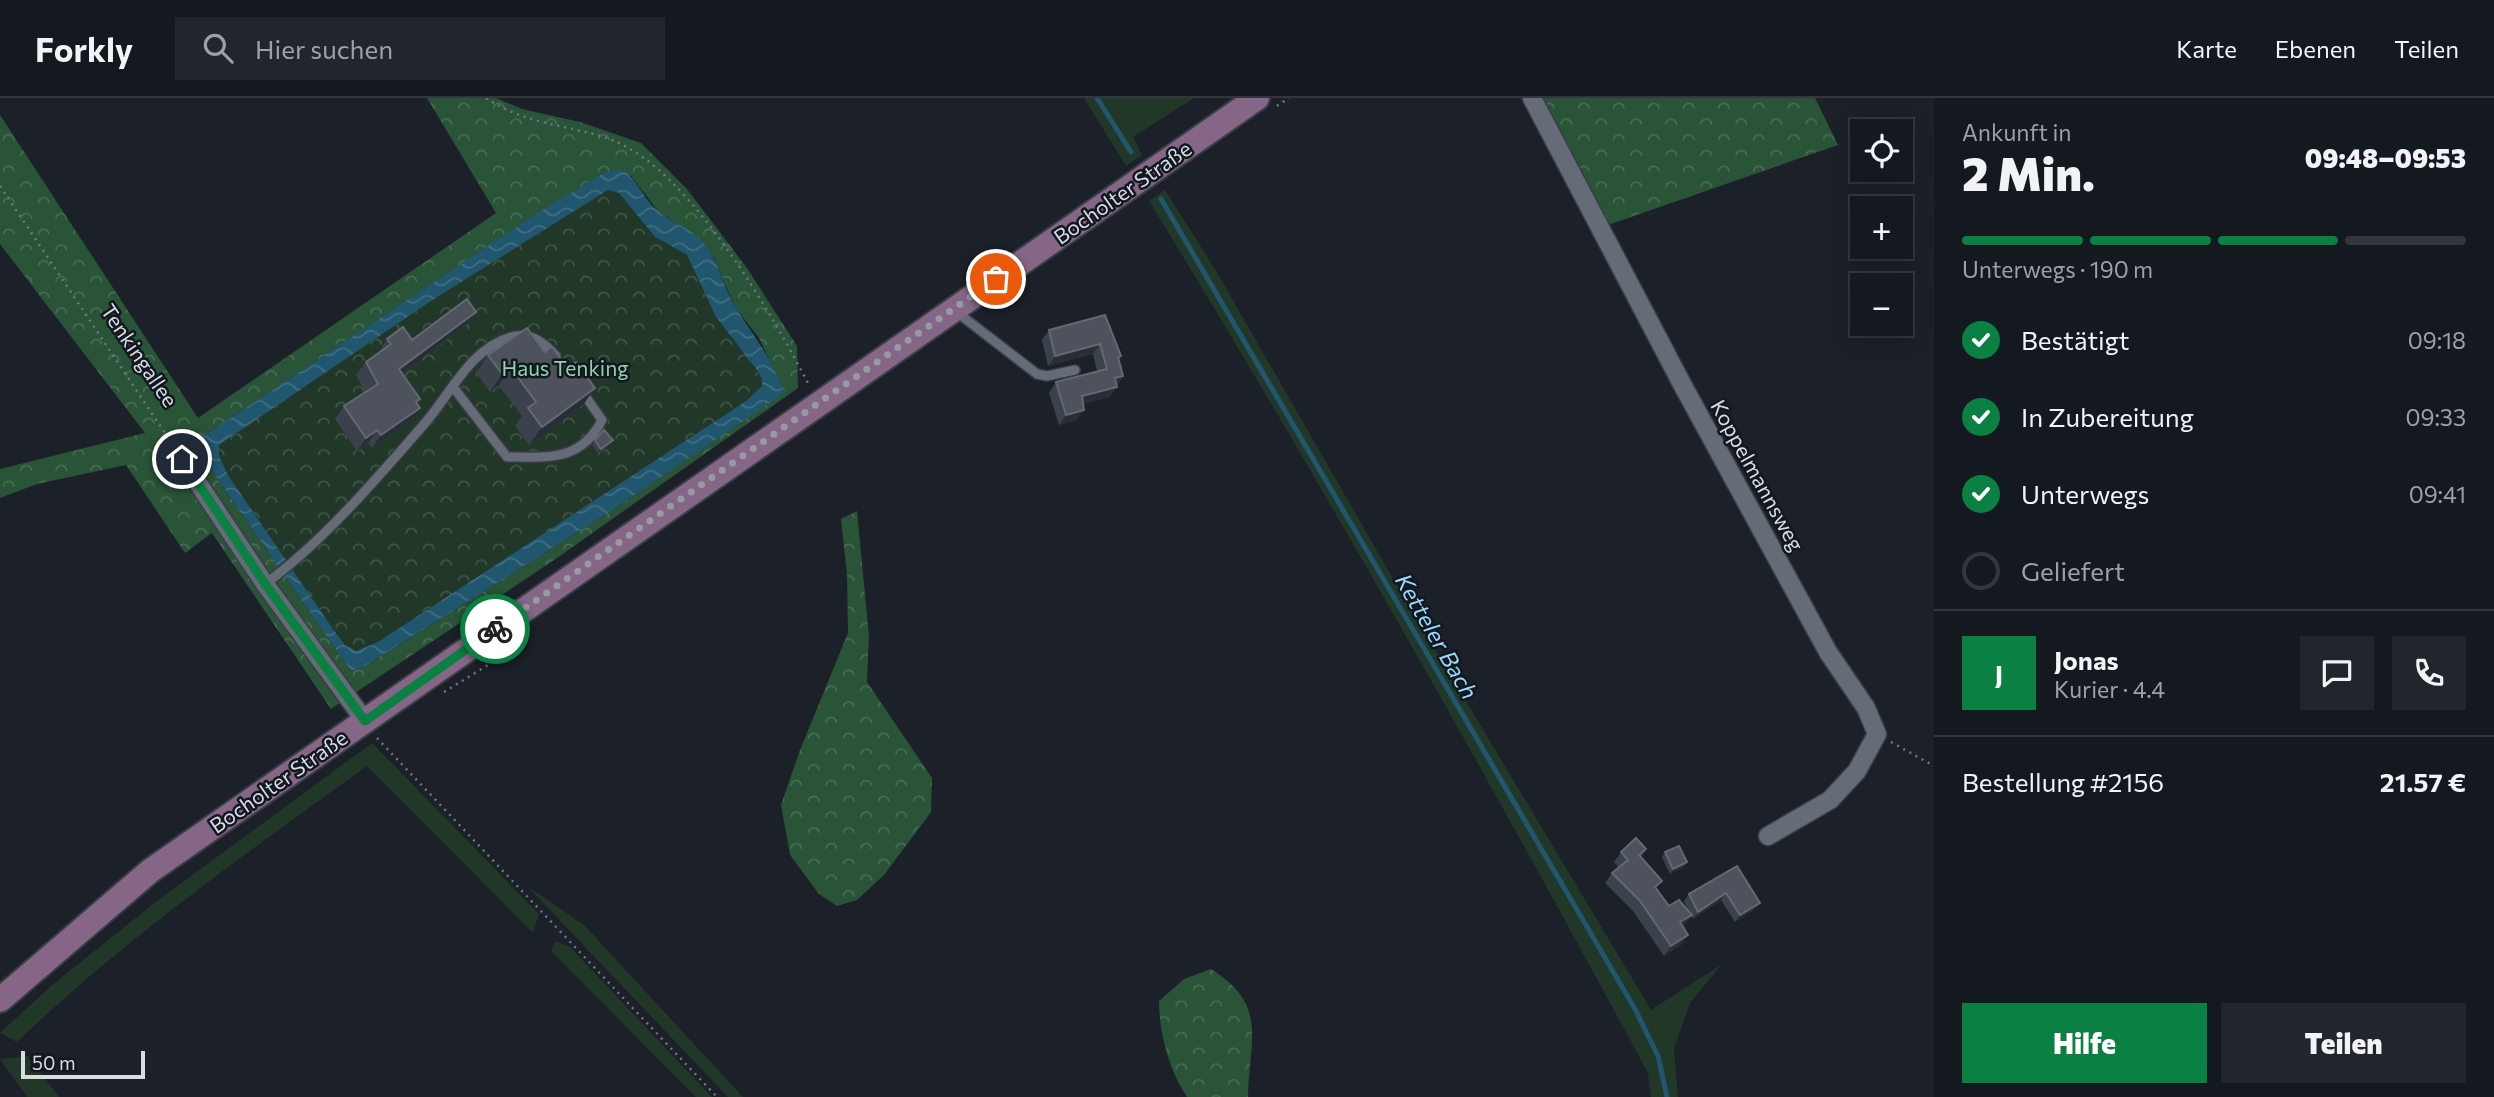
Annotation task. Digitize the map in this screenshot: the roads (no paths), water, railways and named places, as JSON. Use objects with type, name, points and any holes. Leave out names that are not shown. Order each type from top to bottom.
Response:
[{"type":"main road","name":"Bocholter Straße","points":[[0,1000],[150,871],[1257,98]]},
{"type":"street","name":"Koppelmannsweg","points":[[1532,98],[1682,384],[1828,652],[1866,708],[1877,734],[1857,771],[1829,800],[1768,836]]},
{"type":"street","points":[[182,459],[271,580],[365,721]]},
{"type":"lane","points":[[953,309],[1037,374],[1046,376],[1075,370]]},
{"type":"lane","points":[[271,580],[296,562],[426,421],[453,387],[461,372],[471,363],[511,336],[533,337],[546,344],[561,362]]},
{"type":"lane","points":[[453,387],[507,457],[561,457],[579,448],[597,429],[601,420],[575,382]]},
{"type":"water","points":[[622,170],[657,210],[691,232],[708,248],[736,308],[768,358],[784,393],[611,511],[365,666],[351,671],[196,448],[196,441],[537,213],[607,171]],"holes":[[[608,190],[619,193],[655,237],[687,255],[716,317],[757,370],[762,386],[746,401],[378,642],[356,651],[345,645],[228,475],[219,456],[219,445],[431,301]]]},
{"type":"waterway","name":"Ketteler Bach","points":[[1097,98],[1131,152]]},
{"type":"waterway","name":"Ketteler Bach","points":[[1161,199],[1635,1009],[1658,1056],[1667,1097]]},
{"type":"park label","name":"Haus Tenking","points":[[565,367]]}]
